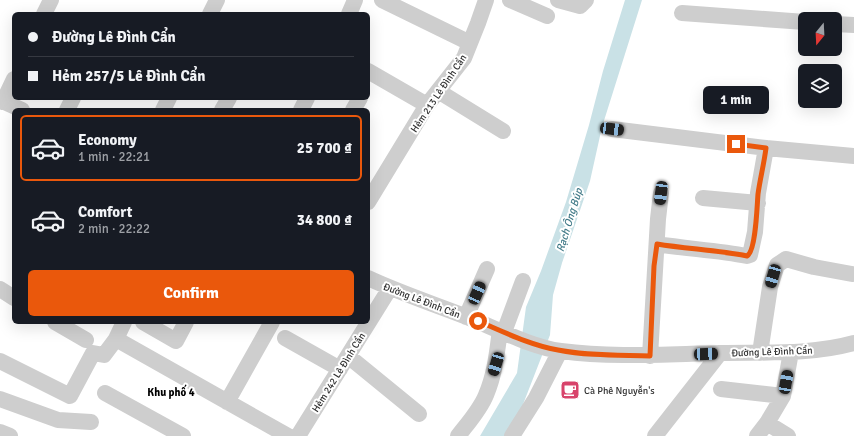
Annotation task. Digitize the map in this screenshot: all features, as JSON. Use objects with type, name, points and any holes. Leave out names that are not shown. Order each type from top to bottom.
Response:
[{"type":"street","points":[[45,12],[50,0]]},
{"type":"street","points":[[211,12],[217,0]]},
{"type":"street","points":[[350,12],[355,0]]},
{"type":"street","points":[[382,0],[470,43]]},
{"type":"street","name":"Hẻm 213 Lê Đình Cẩn","points":[[370,199],[427,106],[464,58],[486,0]]},
{"type":"street","points":[[510,0],[547,16]]},
{"type":"street","points":[[558,0],[580,6],[586,0]]},
{"type":"street","points":[[682,13],[798,21]]},
{"type":"street","points":[[842,24],[854,25]]},
{"type":"street","points":[[370,77],[427,106]]},
{"type":"street","points":[[12,83],[2,101],[18,108]]},
{"type":"street","points":[[438,91],[503,131]]},
{"type":"street","points":[[612,129],[766,148],[854,156]]},
{"type":"street","points":[[657,244],[747,256],[751,253],[766,148]]},
{"type":"street","points":[[650,356],[654,266],[661,193]]},
{"type":"street","points":[[703,198],[758,203]]},
{"type":"street","points":[[760,352],[770,287],[777,265],[786,259],[814,267],[852,274]]},
{"type":"street","points":[[466,317],[487,269]]},
{"type":"street","name":"Đường Lê Đình Cẩn","points":[[370,279],[504,332],[552,349],[604,355],[650,356],[791,352],[843,346],[854,343]]},
{"type":"street","points":[[458,436],[473,417],[486,394],[496,364],[504,332],[523,281]]},
{"type":"street","name":"Hẻm 242 Lê Đình Cẩn","points":[[370,320],[390,288]]},
{"type":"street","points":[[0,289],[12,297]]},
{"type":"street","points":[[58,324],[86,340]]},
{"type":"street","points":[[0,361],[70,396],[93,353],[104,355],[116,339],[123,324]]},
{"type":"street","points":[[147,324],[176,340],[185,324]]},
{"type":"street","points":[[227,402],[271,324]]},
{"type":"street","name":"Hẻm 242 Lê Đình Cẩn","points":[[298,436],[368,324]]},
{"type":"street","points":[[285,338],[344,362],[419,414]]},
{"type":"street","points":[[116,339],[288,436]]},
{"type":"street","points":[[512,436],[536,398],[552,349]]},
{"type":"street","points":[[757,436],[767,423],[783,396],[791,352]]},
{"type":"street","points":[[655,436],[720,353]]},
{"type":"street","points":[[721,389],[783,396]]},
{"type":"street","points":[[105,393],[183,436]]},
{"type":"street","points":[[0,399],[58,420],[91,422]]},
{"type":"street","points":[[767,423],[788,436]]},
{"type":"street","points":[[0,432],[10,436]]},
{"type":"water","name":"Rạch Ông Búp","points":[[625,0],[642,0],[602,127],[590,181],[562,263],[553,295],[550,335],[520,412],[507,436],[480,436],[517,373],[526,307],[541,271],[566,202],[589,125],[603,71]]},
{"type":"place","name":"Cà Phê Nguyễn's","points":[[570,390]]},
{"type":"district","name":"Khu phố 4","points":[[171,392]]},
{"type":"route","points":[[478,321],[521,339],[560,351],[604,355],[650,356],[654,266],[657,244],[747,256],[751,253],[755,232],[758,193],[766,148],[736,144]]}]
